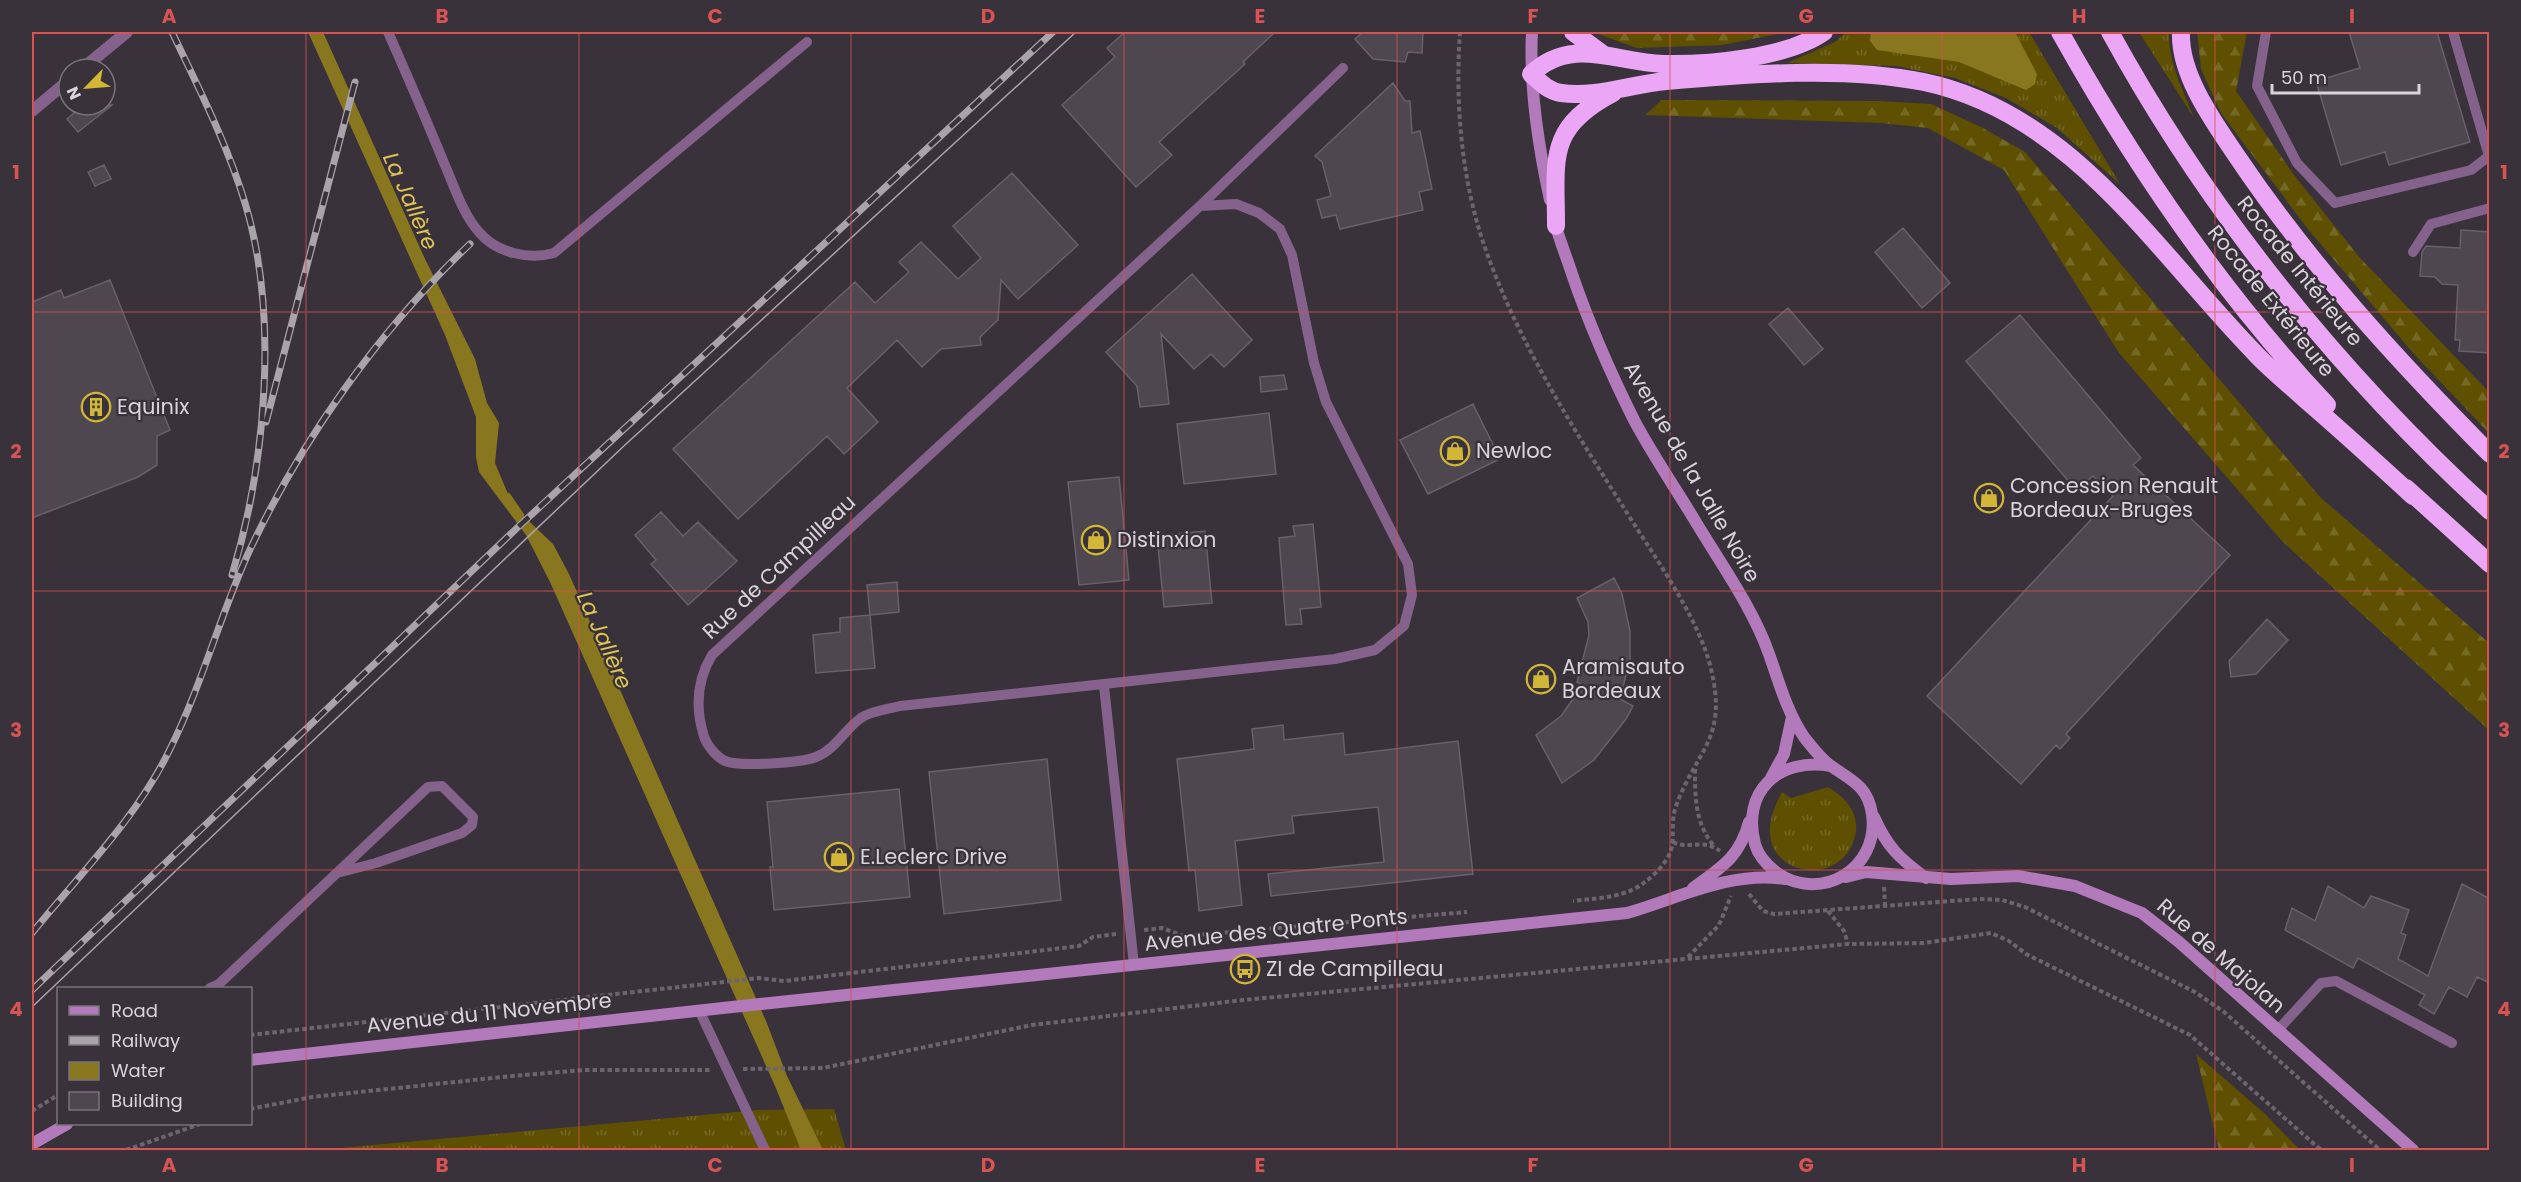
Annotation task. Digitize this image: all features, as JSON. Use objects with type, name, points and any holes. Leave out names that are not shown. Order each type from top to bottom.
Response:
[{"type":"highway","points":[[1573,32],[1605,56]]},
{"type":"highway","points":[[1824,32],[1783,51],[1747,59],[1664,64],[1579,52],[1548,60],[1531,74],[1547,88],[1564,94],[1585,94],[1664,81],[1816,73],[1872,74],[1926,83],[1977,99],[2018,119],[2078,162],[2127,211],[2254,352],[2413,496]]},
{"type":"highway","name":"Rocade Extérieure","points":[[2060,32],[2122,136],[2200,253],[2309,386],[2413,496],[2490,564]]},
{"type":"highway","name":"Rocade Intérieure","points":[[2110,32],[2153,106],[2208,191],[2301,315],[2422,446],[2490,511]]},
{"type":"highway","points":[[2181,32],[2187,64],[2196,90],[2211,119],[2263,195],[2333,285],[2422,386],[2490,454]]},
{"type":"highway","points":[[1556,226],[1556,163],[1563,134],[1577,117],[1598,101],[1625,87]]},
{"type":"main road","name":"Avenue de la Jalle Noire","points":[[1532,32],[1531,74],[1534,110],[1556,226],[1593,329],[1635,421],[1729,576],[1765,641],[1792,717],[1806,739],[1831,766]]},
{"type":"main road","points":[[1684,894],[1729,862],[1744,841],[1757,798],[1784,754],[1792,717]]},
{"type":"main road","points":[[1768,781],[1782,771],[1798,765],[1814,763],[1831,766],[1841,771],[1857,784],[1867,798],[1883,837],[1893,851],[1927,878]]},
{"type":"main road","points":[[1753,808],[1751,829],[1756,849],[1768,866],[1785,879],[1804,885],[1823,884],[1842,877],[1857,866],[1867,850],[1872,831],[1872,812]]},
{"type":"main road","name":"Rue de Majolan","points":[[1842,877],[1866,872],[1927,878],[2018,876],[2075,886],[2142,913],[2179,942],[2413,1150]]},
{"type":"main road","name":"Avenue des Quatre Ponts","points":[[732,1007],[1627,913],[1739,878],[1765,876],[1785,879]]},
{"type":"main road","name":"Avenue du 11 Novembre","points":[[252,1060],[732,1007]]},
{"type":"main road","points":[[32,1144],[65,1125]]},
{"type":"street","points":[[97,57],[127,32]]},
{"type":"street","points":[[32,111],[57,90]]},
{"type":"lane","points":[[388,32],[462,204],[478,232],[494,245],[519,255],[539,258],[554,253],[807,42]]},
{"type":"lane","points":[[2266,32],[2256,86],[2297,163],[2335,203],[2471,170],[2489,156],[2453,32]]},
{"type":"lane","name":"Rue de Campilleau","points":[[1200,206],[1236,204],[1259,213],[1280,229],[1292,255],[1314,363],[1326,402],[1408,564],[1412,595],[1404,626],[1375,650],[1335,659],[1104,686],[900,706],[862,717],[836,742],[816,757],[759,765],[725,760],[705,743],[698,716],[697,695],[703,670],[712,655],[1200,206],[1343,68]]},
{"type":"lane","points":[[2413,252],[2431,224],[2490,208]]},
{"type":"lane","points":[[1104,686],[1134,965]]},
{"type":"lane","points":[[212,987],[219,984],[428,787],[442,786],[473,817],[472,825],[462,833],[376,863],[337,873]]},
{"type":"lane","points":[[2277,1031],[2321,983],[2336,981],[2452,1043]]},
{"type":"lane","points":[[699,1010],[733,1069],[765,1150]]},
{"type":"path","points":[[1460,32],[1459,71],[1464,154],[1482,240],[1519,328],[1571,424],[1693,621],[1710,666],[1717,708],[1714,729],[1706,750],[1677,804],[1671,828],[1671,850],[1665,862],[1645,882],[1621,895],[1562,902]]},
{"type":"path","points":[[1672,841],[1678,845],[1705,843],[1720,851],[1729,862]]},
{"type":"path","points":[[1739,878],[1756,903],[1769,914],[1979,899],[2002,900],[2025,907],[2195,992],[2224,1012],[2380,1150]]},
{"type":"path","points":[[252,1035],[759,978],[784,981],[1067,948],[1079,946],[1093,937],[1162,928],[1184,936],[1479,911]]},
{"type":"path","points":[[1828,911],[1844,931],[1848,944]]},
{"type":"path","points":[[252,1109],[312,1097],[512,1076],[585,1071],[823,1068],[1032,1025],[1243,1000],[1848,944],[1924,943],[1991,933],[2009,941],[2026,954],[2190,1035],[2321,1150]]},
{"type":"path","points":[[32,1111],[57,1096]]},
{"type":"path","points":[[126,1150],[197,1125]]},
{"type":"green space","points":[[1593,32],[1787,32],[1722,45],[1637,48]]},
{"type":"green space","points":[[1847,32],[2029,32],[2120,184],[2057,128],[2006,98],[1955,78],[1896,66],[1787,63],[1835,42]]},
{"type":"green space","points":[[2139,32],[2169,32],[2174,65],[2194,118]]},
{"type":"green space","points":[[2197,32],[2247,32],[2236,91],[2294,175],[2360,258],[2489,392],[2489,433],[2414,354],[2307,228],[2221,113],[2201,69]]},
{"type":"green space","points":[[1662,100],[1877,101],[1931,104],[1983,128],[2025,152],[2321,498],[2489,643],[2489,730],[2283,542],[2119,353],[2004,170],[1928,128],[1881,123],[1645,115]]},
{"type":"green space","points":[[1828,787],[1849,805],[1855,817],[1856,831],[1850,849],[1839,862],[1824,868],[1808,870],[1793,866],[1781,858],[1772,844],[1770,827],[1776,805],[1782,792],[1791,798]]},
{"type":"green space","points":[[2196,1054],[2264,1113],[2300,1150],[2219,1150]]},
{"type":"green space","points":[[834,1109],[846,1150],[319,1150],[758,1110]]},
{"type":"water","points":[[308,32],[323,32],[425,259],[475,359],[487,403],[499,423],[495,463],[513,506],[553,544],[569,574],[766,1021],[787,1076],[823,1150],[801,1150],[775,1086],[550,582],[526,535],[479,472],[476,457],[476,417],[445,335]]},
{"type":"water","points":[[1871,32],[2015,32],[2037,74],[2035,84],[2026,90],[1959,62],[1877,50],[1870,41]]},
{"type":"building","points":[[1125,32],[1275,32],[1243,62],[1245,64],[1159,142],[1172,155],[1136,187],[1062,105],[1115,57],[1107,48]]},
{"type":"building","points":[[1363,32],[1423,32],[1422,53],[1408,52],[1405,62],[1373,59],[1355,39]]},
{"type":"building","points":[[2349,32],[2437,32],[2470,142],[2389,165],[2385,152],[2341,165],[2316,81],[2360,68]]},
{"type":"building","points":[[1393,83],[1405,101],[1410,101],[1412,133],[1420,131],[1432,189],[1419,192],[1423,210],[1340,229],[1336,215],[1322,218],[1317,200],[1331,196],[1322,162],[1315,156]]},
{"type":"building","points":[[69,117],[97,117],[78,132],[67,119]]},
{"type":"building","points":[[104,165],[111,179],[95,186],[88,172]]},
{"type":"building","points":[[1012,173],[1078,245],[1018,299],[1001,280],[998,320],[980,337],[981,345],[941,349],[922,367],[897,340],[847,388],[878,422],[844,454],[827,436],[738,519],[673,449],[855,282],[875,303],[909,272],[899,262],[921,242],[958,279],[981,258],[953,226]]},
{"type":"building","points":[[1903,228],[1950,283],[1922,308],[1875,252]]},
{"type":"building","points":[[2461,230],[2490,232],[2490,353],[2459,351],[2460,340],[2455,340],[2458,285],[2442,284],[2435,277],[2420,276],[2422,252],[2426,246],[2460,248]]},
{"type":"building","points":[[1192,274],[1252,340],[1224,367],[1211,354],[1194,369],[1161,334],[1169,404],[1140,407],[1137,386],[1106,352]]},
{"type":"building","name":"Equinix","points":[[110,280],[170,430],[157,436],[157,465],[138,477],[32,518],[32,302],[61,290],[64,298]]},
{"type":"building","points":[[1788,308],[1823,349],[1804,365],[1769,324]]},
{"type":"building","points":[[2020,315],[2141,458],[2133,465],[2230,555],[2066,734],[2070,738],[2060,749],[2056,745],[2021,784],[1927,696],[2113,496],[2093,476],[2076,490],[1966,361]]},
{"type":"building","points":[[1284,375],[1287,389],[1261,392],[1260,377]]},
{"type":"building","points":[[1473,404],[1500,459],[1428,494],[1400,440]]},
{"type":"building","points":[[1269,413],[1276,474],[1184,484],[1177,424]]},
{"type":"building","points":[[1119,477],[1129,580],[1079,585],[1068,482]]},
{"type":"building","points":[[661,512],[683,536],[698,522],[737,561],[688,605],[651,564],[656,560],[635,535]]},
{"type":"building","points":[[1313,524],[1321,607],[1300,609],[1302,624],[1286,625],[1279,538],[1295,536],[1293,526]]},
{"type":"building","points":[[1205,531],[1212,603],[1164,607],[1157,536]]},
{"type":"building","points":[[1614,578],[1622,594],[1630,631],[1630,659],[1620,699],[1633,706],[1626,719],[1594,760],[1562,783],[1536,735],[1561,716],[1583,685],[1577,682],[1589,635],[1588,622],[1577,598]]},
{"type":"building","points":[[897,582],[899,612],[870,615],[867,585]]},
{"type":"building","points":[[870,615],[875,668],[816,673],[813,635],[840,632],[840,618]]},
{"type":"building","points":[[2267,619],[2288,640],[2256,674],[2231,677],[2229,661]]},
{"type":"building","points":[[1283,725],[1284,740],[1343,733],[1345,755],[1458,741],[1473,874],[1271,896],[1268,874],[1384,862],[1378,807],[1292,816],[1294,833],[1235,841],[1242,905],[1199,911],[1195,870],[1189,871],[1177,759],[1254,749],[1252,729]]},
{"type":"building","points":[[1047,759],[1061,900],[944,914],[929,772]]},
{"type":"building","points":[[899,789],[910,897],[774,910],[767,802]]},
{"type":"building","points":[[2462,884],[2490,899],[2490,983],[2477,977],[2467,997],[2449,987],[2434,1014],[2419,1005],[2425,995],[2358,958],[2353,968],[2285,930],[2292,908],[2315,921],[2328,886],[2364,908],[2371,896],[2409,910],[2401,933],[2406,935],[2398,959],[2428,976]]},
{"type":"waterway","name":"La Jallère","points":[[508,496],[521,515]]},
{"type":"tram line","points":[[32,1007],[626,444],[1076,32]]},
{"type":"railway","points":[[172,32],[212,116],[238,181],[256,247],[262,293],[265,340],[260,438],[244,531],[232,575]]},
{"type":"railway","points":[[32,990],[517,528],[1053,32]]},
{"type":"railway","points":[[266,422],[355,82]]},
{"type":"railway","points":[[32,933],[106,845],[157,774],[191,702],[247,556],[316,430],[373,351],[404,313],[470,244]]},
{"type":"place","name":"Equinix","points":[[96,407]]},
{"type":"place","name":"Newloc","points":[[1455,451]]},
{"type":"place","name":"Concession Renault Bordeaux-Bruges","points":[[1989,498]]},
{"type":"place","name":"Distinxion","points":[[1096,540]]},
{"type":"place","name":"Aramisauto Bordeaux","points":[[1541,679]]},
{"type":"place","name":"E.Leclerc Drive","points":[[839,857]]},
{"type":"place","name":"ZI de Campilleau","points":[[1245,969]]}]
